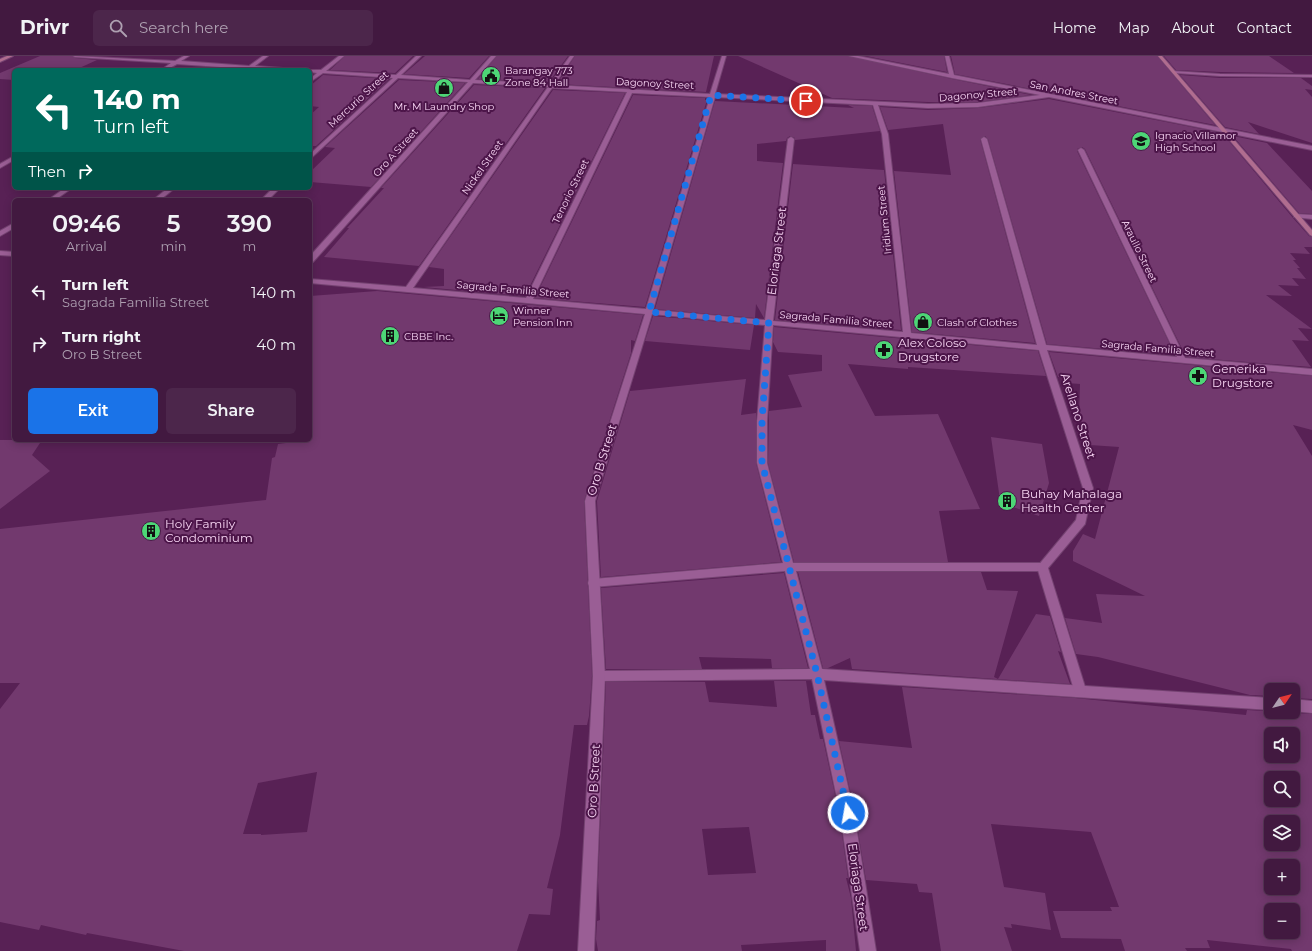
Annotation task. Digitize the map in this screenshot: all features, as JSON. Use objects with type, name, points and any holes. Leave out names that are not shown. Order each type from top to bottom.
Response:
[{"type":"main road","points":[[0,61],[11,56]]},
{"type":"main road","points":[[1160,56],[1312,234]]},
{"type":"street","points":[[75,56],[248,68],[266,56]]},
{"type":"street","points":[[166,68],[187,56]]},
{"type":"street","points":[[312,80],[342,56]]},
{"type":"street","name":"Mercurio Street","points":[[312,155],[419,56]]},
{"type":"street","name":"Oro A Street","points":[[312,258],[494,56]]},
{"type":"street","name":"Nickel Street","points":[[408,290],[572,56]]},
{"type":"street","name":"Oro B Street","points":[[586,951],[599,676],[593,583],[590,501],[649,312],[711,95],[724,56]]},
{"type":"street","name":"San Andres Street","points":[[850,56],[1312,148]]},
{"type":"street","points":[[947,56],[952,76]]},
{"type":"street","name":"Dagonoy Street","points":[[312,71],[630,91],[928,106],[978,105],[1047,96]]},
{"type":"street","points":[[1175,72],[1220,75],[1312,76]]},
{"type":"street","name":"Tenorio Street","points":[[528,301],[630,91]]},
{"type":"street","name":"Iridium Street","points":[[875,104],[885,134],[907,335]]},
{"type":"street","name":"Eloriaga Street","points":[[791,139],[769,323],[762,421],[762,463],[817,674],[848,813],[868,951]]},
{"type":"street","name":"Arellano Street","points":[[984,139],[1042,347],[1088,488],[1081,521],[1042,567]]},
{"type":"street","name":"Araullo Street","points":[[1080,150],[1182,360]]},
{"type":"street","points":[[0,166],[12,159]]},
{"type":"street","points":[[54,198],[66,190]]},
{"type":"street","points":[[159,198],[169,190]]},
{"type":"street","points":[[266,198],[275,190]]},
{"type":"street","points":[[1296,216],[1312,217]]},
{"type":"street","points":[[0,234],[12,225]]},
{"type":"street","points":[[0,253],[12,254]]},
{"type":"street","name":"Sagrada Familia Street","points":[[312,281],[1312,372]]},
{"type":"street","points":[[593,583],[788,567],[1042,567],[1080,690]]},
{"type":"street","points":[[599,676],[817,674],[1080,690],[1264,703]]},
{"type":"street","points":[[1300,706],[1312,707]]},
{"type":"building","points":[[40,56],[72,56],[75,58],[97,60],[79,68],[12,68],[12,80],[0,79],[0,73]]},
{"type":"building","points":[[345,56],[413,56],[395,73],[330,70]]},
{"type":"building","points":[[425,56],[489,56],[469,78],[404,74]]},
{"type":"building","points":[[497,56],[568,56],[549,82],[478,79]]},
{"type":"building","points":[[575,56],[714,56],[706,92],[557,84]]},
{"type":"building","points":[[738,56],[848,56],[1031,95],[978,102],[928,102],[832,98]]},
{"type":"building","points":[[866,56],[944,56],[947,72]]},
{"type":"building","points":[[951,56],[1157,56],[1215,125],[955,74]]},
{"type":"building","points":[[1164,56],[1269,56],[1294,73],[1176,70]]},
{"type":"building","points":[[323,75],[389,79],[316,146],[312,146],[312,113],[319,107],[312,106],[312,84]]},
{"type":"building","points":[[1180,75],[1220,78],[1301,78],[1312,86],[1312,90],[1305,89],[1312,97],[1312,143],[1248,122],[1259,134],[1225,127]]},
{"type":"building","points":[[399,80],[465,83],[371,187],[312,182],[312,170],[335,148],[325,147]]},
{"type":"building","points":[[474,85],[545,88],[419,266],[324,257],[349,228],[347,228],[384,188],[381,188]]},
{"type":"building","points":[[553,90],[625,93],[525,296],[423,287],[444,286],[444,269],[429,267]]},
{"type":"building","points":[[633,95],[705,98],[705,100],[707,100],[645,307],[535,298]]},
{"type":"building","points":[[1049,99],[1222,133],[1293,218],[1309,236],[1312,237],[1312,247],[1304,247],[1310,254],[1290,253],[1296,260],[1293,260],[1300,268],[1297,268],[1306,279],[1292,278],[1299,286],[1278,285],[1292,296],[1266,295],[1312,329],[1298,328],[1309,341],[1292,340],[1311,367],[1186,357],[1085,149],[1082,147],[1077,149],[1077,151],[1175,355],[1047,344],[988,139],[985,136],[980,139],[1035,343],[912,332],[894,171],[951,175],[943,124],[888,130],[880,107],[928,110],[978,108]]},
{"type":"building","points":[[715,101],[854,108],[848,105],[872,106],[880,131],[795,140],[795,138],[790,136],[786,141],[757,144],[757,161],[783,163],[764,318],[756,304],[755,318],[655,309]]},
{"type":"building","points":[[1233,136],[1267,143],[1312,191],[1312,214],[1299,213]]},
{"type":"building","points":[[793,164],[884,170],[901,330],[775,320]]},
{"type":"building","points":[[377,291],[643,315],[635,341],[631,340],[631,353],[584,501],[592,676],[589,716],[587,725],[574,725],[560,835],[547,888],[553,889],[550,915],[529,914],[517,951],[184,951],[87,933],[86,935],[41,925],[39,930],[0,922],[0,709],[20,683],[0,683],[0,529],[266,500],[272,458],[275,457],[278,444],[312,442],[312,296]],"holes":[[[317,772],[307,832],[261,835],[243,834],[258,783]]]},
{"type":"building","points":[[653,316],[754,325],[750,350],[645,341]]},
{"type":"building","points":[[774,327],[1038,351],[1046,376],[908,367],[908,369],[848,364],[875,416],[938,414],[980,509],[939,511],[948,562],[794,562],[768,463],[769,411],[802,407],[788,375],[822,371],[822,355],[778,352],[773,342]]},
{"type":"building","points":[[1049,352],[1312,376],[1312,430],[1293,425],[1312,456],[1312,699],[1300,698],[1300,683],[1264,683],[1264,696],[1250,695],[1098,657],[1076,654],[1065,618],[1102,623],[1096,594],[1145,596],[1073,561],[1073,551],[1083,534],[1095,539],[1119,447],[1090,445],[1079,415],[1080,384],[1067,383],[1065,378],[1058,377]]},
{"type":"building","points":[[746,379],[741,415],[756,413],[756,463],[781,562],[601,577],[597,501],[630,391]]},
{"type":"building","points":[[991,437],[1042,444],[1049,483],[1039,516],[1013,507],[1001,507]]},
{"type":"building","points":[[0,440],[12,440],[12,442],[41,442],[32,455],[50,471],[0,509]]},
{"type":"building","points":[[798,572],[981,572],[987,590],[1018,591],[994,677],[998,679],[1036,614],[1050,616],[1061,652],[1058,651],[1070,684],[852,669],[850,658],[828,668],[823,668]]},
{"type":"building","points":[[784,573],[808,668],[772,668],[771,659],[699,657],[702,669],[606,669],[601,588]]},
{"type":"building","points":[[774,681],[806,681],[811,715],[815,715],[820,739],[823,739],[839,813],[848,878],[846,878],[851,898],[856,951],[826,951],[826,940],[741,945],[742,951],[598,951],[596,939],[597,921],[600,920],[598,881],[606,682],[705,682],[709,702],[777,707]],"holes":[[[749,827],[756,873],[708,875],[702,829]]]},
{"type":"building","points":[[902,687],[1075,698],[1246,715],[1247,710],[1264,711],[1264,719],[1300,719],[1300,713],[1312,714],[1312,951],[1292,951],[1291,949],[1207,940],[1210,948],[1185,948],[1187,951],[1125,951],[1121,939],[1061,938],[1053,911],[1112,911],[1110,907],[1119,907],[1091,832],[991,824],[1004,887],[1045,893],[1051,930],[1011,924],[1012,928],[1004,927],[1012,951],[941,951],[932,893],[919,892],[917,884],[866,880],[855,813],[839,741],[912,748]]},
{"type":"place","name":"Barangay 773 Zone 84 Hall","points":[[491,76]]},
{"type":"place","name":"Mr. M Laundry Shop","points":[[444,88]]},
{"type":"place","name":"Ignacio Villamor High School","points":[[1141,141]]},
{"type":"place","name":"Winner Pension Inn","points":[[499,316]]},
{"type":"place","name":"Clash of Clothes","points":[[923,322]]},
{"type":"place","name":"CBBE Inc.","points":[[390,336]]},
{"type":"place","name":"Alex Coloso Drugstore","points":[[884,350]]},
{"type":"place","name":"Generika Drugstore","points":[[1198,376]]},
{"type":"place","name":"Buhay Mahalaga Health Center","points":[[1007,501]]},
{"type":"place","name":"Holy Family Condominium","points":[[151,531]]},
{"type":"route","points":[[806,101],[711,95],[649,312],[769,323],[762,421],[762,463],[817,674],[848,813]]}]
